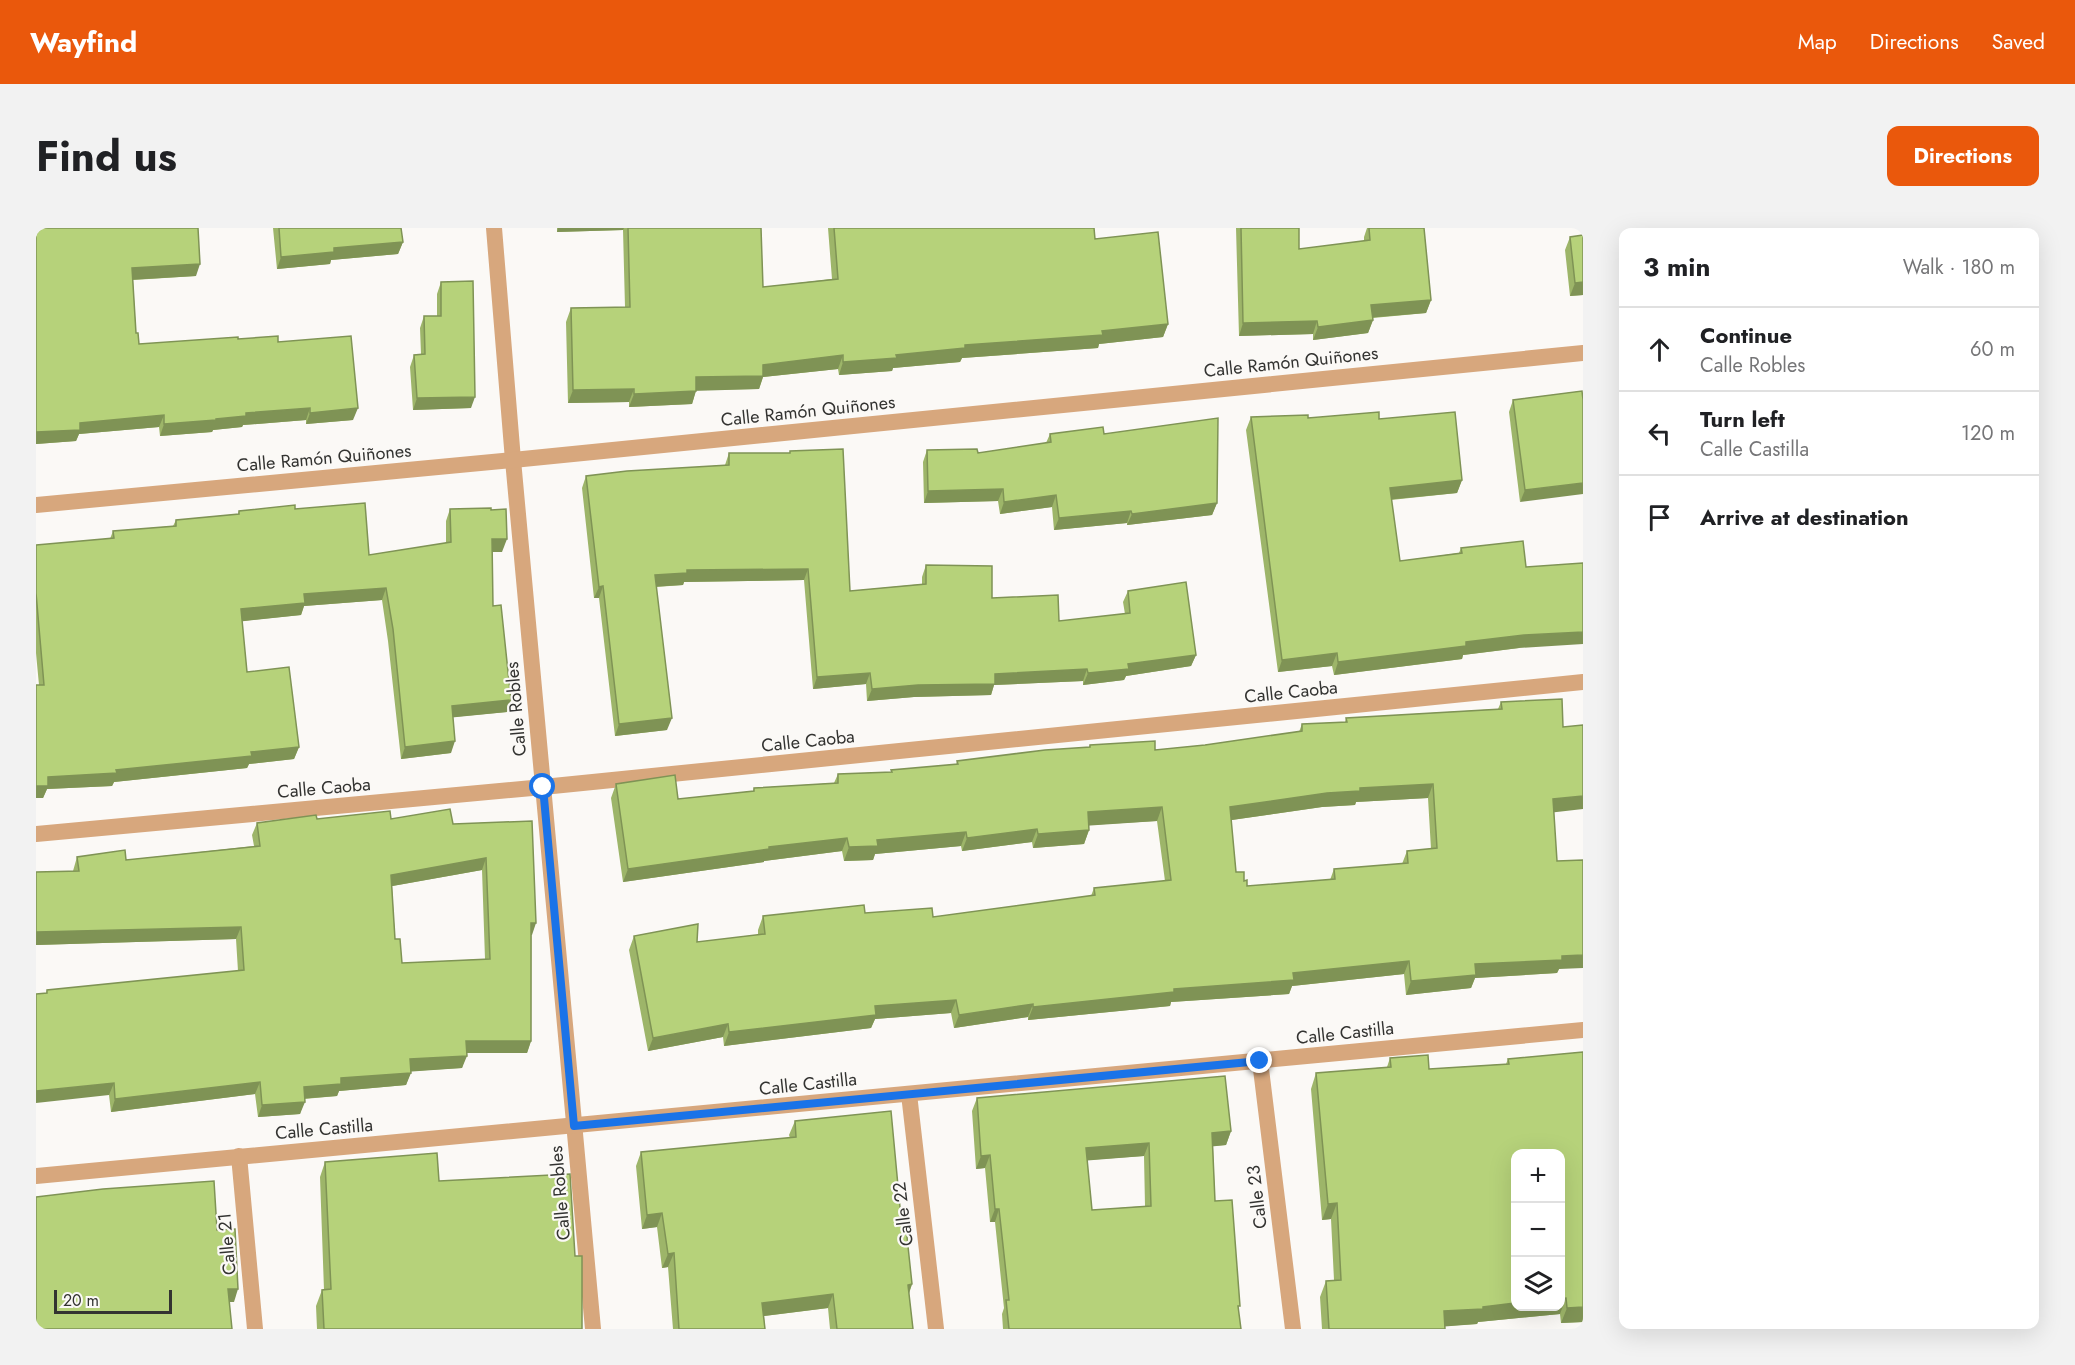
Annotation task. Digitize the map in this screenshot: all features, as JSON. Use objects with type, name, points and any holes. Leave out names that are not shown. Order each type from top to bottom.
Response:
[{"type":"street","name":"Calle Robles","points":[[494,228],[513,460],[593,1329]]},
{"type":"street","name":"Calle Ramón Quiñones","points":[[36,506],[1583,353]]},
{"type":"street","name":"Calle Caoba","points":[[36,834],[543,787],[1583,682]]},
{"type":"street","name":"Calle Castilla","points":[[36,1176],[1583,1030]]},
{"type":"street","name":"Calle 23","points":[[1260,1061],[1293,1329]]},
{"type":"street","name":"Calle 22","points":[[909,1094],[936,1329]]},
{"type":"street","name":"Calle 21","points":[[239,1156],[255,1329]]},
{"type":"building","points":[[36,228],[198,228],[200,264],[132,268],[136,333],[138,333],[139,344],[238,337],[238,339],[278,336],[278,342],[351,336],[358,408],[310,413],[310,408],[246,413],[246,416],[164,424],[164,415],[80,423],[80,430],[36,432]]},
{"type":"building","points":[[279,228],[401,228],[403,242],[334,248],[334,252],[281,257]]},
{"type":"building","points":[[628,228],[761,228],[763,287],[838,279],[834,228],[1094,228],[1095,239],[1158,232],[1168,324],[1102,331],[1103,335],[965,345],[965,348],[896,355],[897,358],[843,362],[843,355],[763,365],[763,376],[696,377],[696,391],[634,394],[634,389],[573,390],[571,308],[630,307]]},
{"type":"building","points":[[1241,228],[1299,228],[1299,249],[1370,240],[1369,228],[1424,228],[1431,300],[1371,305],[1373,320],[1318,327],[1317,321],[1243,323]]},
{"type":"building","points":[[1583,235],[1583,282],[1575,283],[1570,237]]},
{"type":"building","points":[[473,281],[475,397],[417,398],[414,355],[425,354],[424,316],[441,316],[441,282]]},
{"type":"building","points":[[1582,391],[1583,483],[1525,490],[1513,400]]},
{"type":"building","points":[[1379,412],[1379,419],[1455,412],[1462,480],[1390,488],[1400,561],[1462,553],[1461,548],[1523,541],[1526,567],[1583,563],[1583,632],[1524,635],[1466,642],[1466,646],[1338,662],[1337,653],[1282,660],[1251,417],[1308,415],[1308,418]]},
{"type":"building","points":[[1218,418],[1217,503],[1132,514],[1131,511],[1059,518],[1056,495],[1004,502],[1003,489],[928,491],[927,450],[977,449],[978,453],[1051,442],[1050,434],[1103,427],[1104,434]]},
{"type":"building","points":[[843,449],[850,591],[926,584],[926,565],[992,566],[992,598],[1058,595],[1059,621],[1130,613],[1128,591],[1186,582],[1196,655],[1128,664],[1129,669],[1088,673],[1087,669],[995,674],[995,684],[918,685],[872,689],[870,673],[817,677],[808,569],[687,570],[687,573],[655,575],[672,718],[619,724],[603,586],[599,587],[586,476],[627,471],[729,465],[729,453],[790,453],[790,451]]},
{"type":"building","points":[[365,503],[369,555],[451,542],[450,509],[506,509],[507,539],[492,539],[493,606],[501,605],[511,700],[452,706],[455,741],[405,747],[393,629],[386,588],[304,594],[305,603],[241,609],[247,672],[289,667],[299,747],[251,752],[252,756],[116,770],[117,773],[48,777],[48,786],[36,786],[36,685],[44,685],[36,593],[36,545],[114,538],[113,531],[176,526],[176,520],[239,514],[239,511],[295,505],[295,509]]},
{"type":"building","points":[[1562,699],[1563,727],[1583,725],[1583,796],[1553,799],[1557,861],[1583,860],[1583,955],[1562,956],[1562,960],[1475,964],[1476,975],[1411,981],[1409,961],[1293,973],[1294,980],[1174,989],[1174,992],[1033,1007],[1033,1004],[959,1015],[956,1000],[875,1006],[876,1015],[729,1032],[728,1024],[653,1038],[634,936],[698,924],[697,942],[765,934],[763,916],[864,905],[865,913],[932,908],[933,917],[1095,895],[1094,888],[1171,880],[1162,807],[1088,812],[1089,830],[1038,834],[1037,829],[967,838],[966,832],[877,840],[878,846],[849,847],[847,838],[769,847],[769,849],[628,869],[616,784],[675,775],[678,799],[754,791],[754,788],[838,783],[838,774],[892,772],[891,770],[958,764],[957,761],[1090,747],[1090,745],[1155,741],[1155,750],[1205,745],[1302,731],[1302,724],[1347,722],[1346,718],[1502,709],[1501,702]],"holes":[[[1433,784],[1437,848],[1407,851],[1408,863],[1334,869],[1335,879],[1247,886],[1247,880],[1244,881],[1244,872],[1236,872],[1230,807],[1327,793],[1360,791],[1360,788]]]},
{"type":"building","points":[[450,809],[453,824],[532,821],[536,923],[531,923],[531,1041],[466,1041],[467,1056],[410,1059],[411,1073],[341,1078],[341,1084],[304,1087],[305,1102],[262,1105],[260,1082],[115,1099],[114,1083],[36,1091],[36,994],[47,993],[47,990],[244,970],[241,927],[36,932],[36,872],[79,871],[77,857],[125,850],[126,860],[260,846],[257,823],[316,815],[317,819],[390,811],[391,819]],"holes":[[[486,858],[490,959],[402,963],[400,939],[395,939],[391,875]]]},
{"type":"building","points":[[1583,1052],[1583,1307],[1567,1308],[1565,1298],[1565,1149],[1511,1149],[1511,1304],[1483,1307],[1483,1309],[1444,1311],[1445,1329],[1329,1329],[1326,1281],[1341,1280],[1337,1203],[1328,1204],[1316,1073],[1391,1067],[1390,1058],[1428,1055],[1429,1069],[1509,1064],[1508,1059]]},
{"type":"building","points":[[1225,1076],[1231,1131],[1212,1133],[1215,1201],[1232,1200],[1241,1329],[1009,1329],[1006,1300],[1009,1300],[999,1209],[995,1209],[990,1155],[981,1156],[977,1098]],"holes":[[[1149,1143],[1151,1206],[1092,1210],[1086,1148]]]},
{"type":"building","points":[[891,1111],[901,1218],[905,1218],[912,1284],[908,1285],[913,1329],[837,1329],[833,1294],[762,1303],[765,1329],[679,1329],[674,1253],[668,1254],[662,1213],[647,1215],[641,1152],[796,1137],[795,1121]]},
{"type":"building","points":[[437,1153],[439,1181],[570,1174],[575,1256],[582,1256],[582,1329],[324,1329],[322,1290],[331,1289],[325,1162]]},
{"type":"building","points":[[214,1181],[217,1230],[235,1229],[238,1289],[228,1289],[232,1329],[36,1329],[36,1197],[103,1189]]},
{"type":"route","points":[[543,787],[574,1126],[1260,1061]]}]
